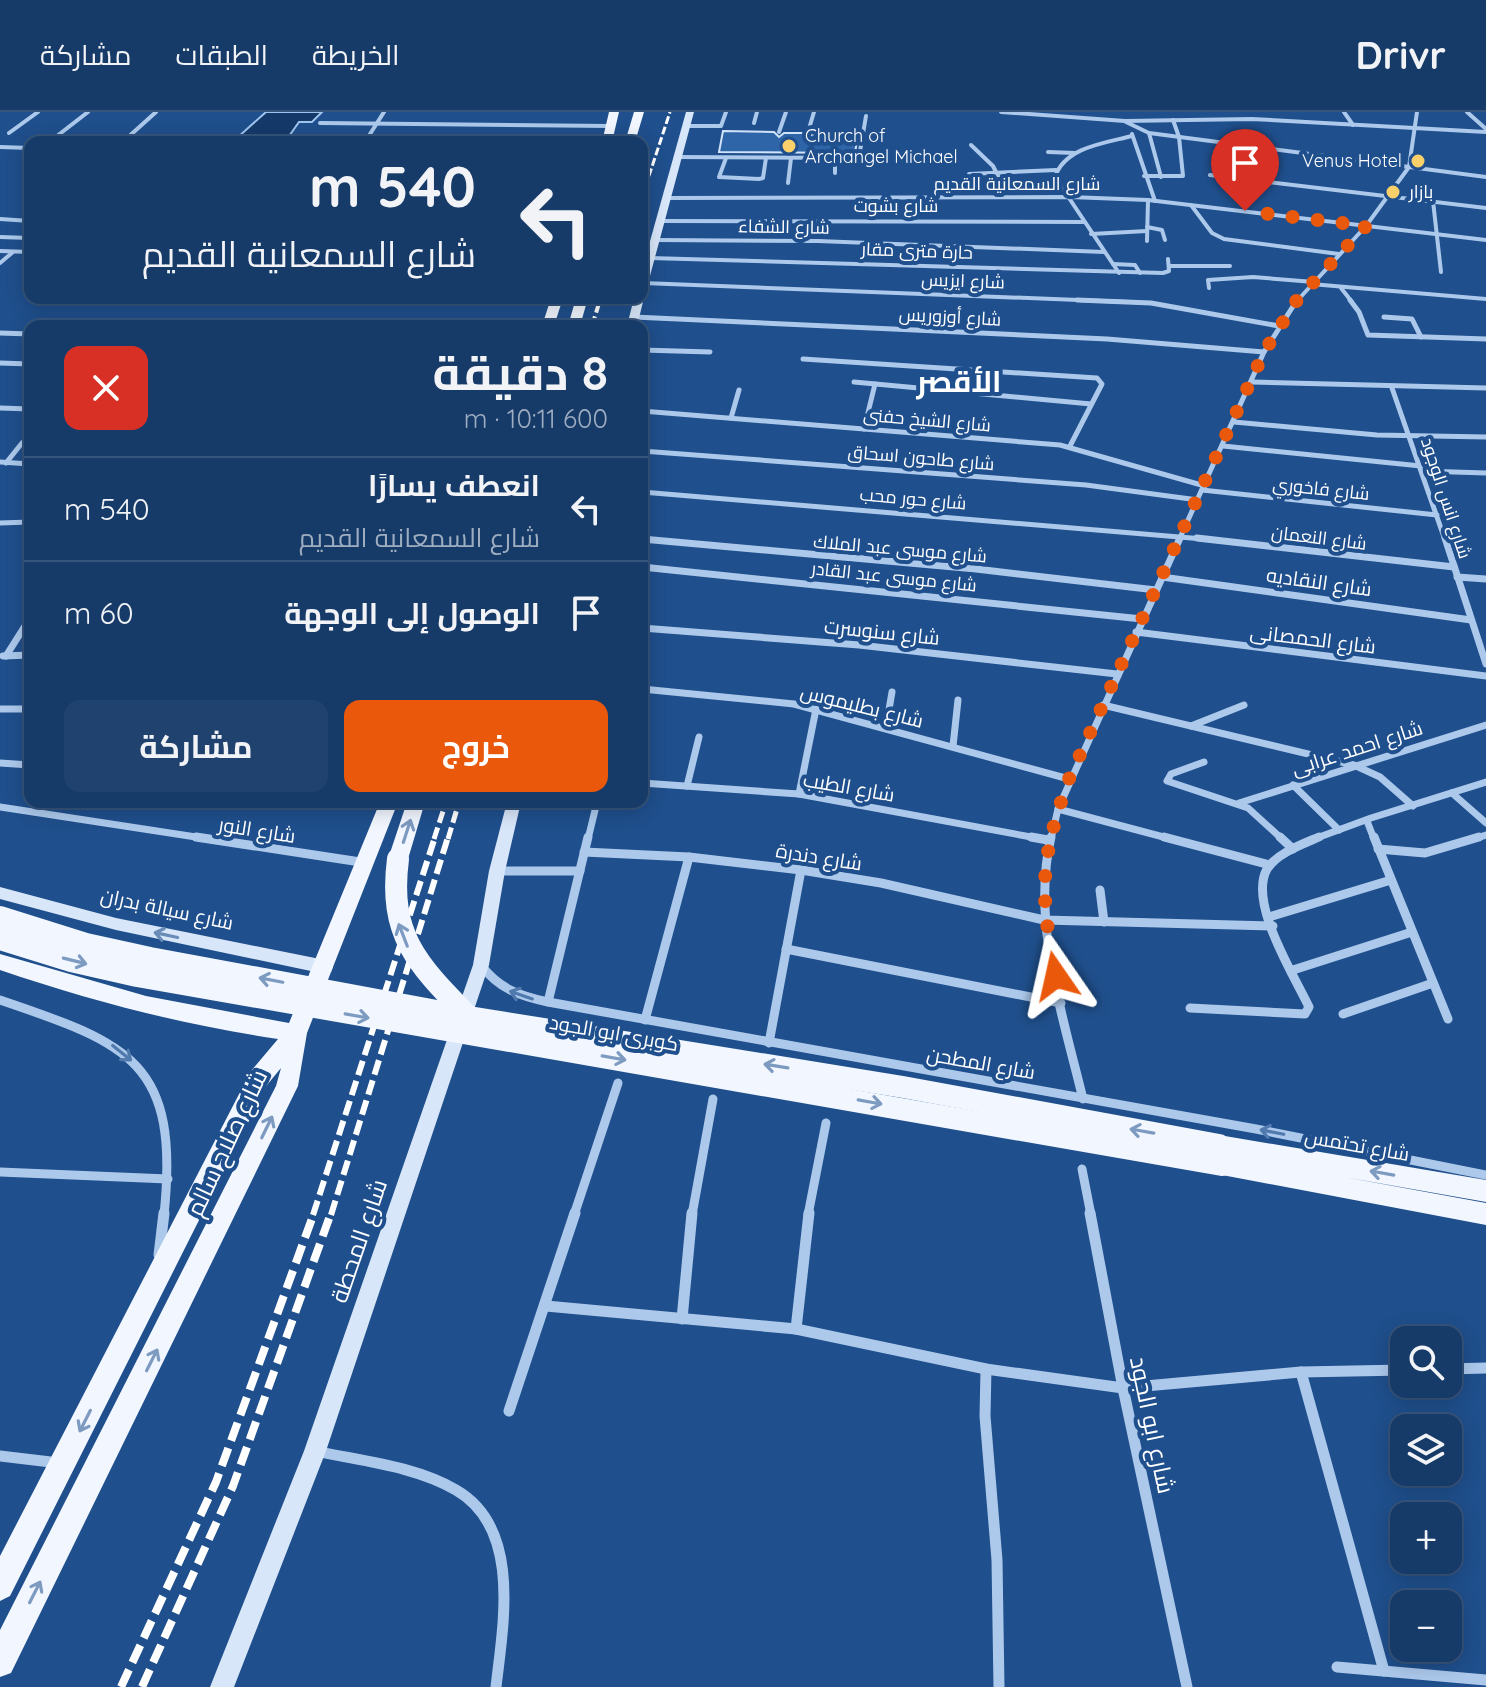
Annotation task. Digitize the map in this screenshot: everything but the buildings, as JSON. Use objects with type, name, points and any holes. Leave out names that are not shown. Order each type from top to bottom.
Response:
[{"type":"main road","points":[[608,136],[614,112]]},
{"type":"main road","points":[[622,136],[628,112]]},
{"type":"main road","points":[[632,136],[639,112]]},
{"type":"main road","points":[[648,265],[690,112]]},
{"type":"main road","points":[[564,320],[579,304]]},
{"type":"main road","points":[[0,962],[127,1000],[247,1027],[296,1033],[387,808]]},
{"type":"main road","points":[[414,808],[398,859],[394,905],[410,952],[425,974],[469,1017]]},
{"type":"main road","name":"شارع المحطة","points":[[222,1687],[315,1451],[481,965],[497,871],[513,808]]},
{"type":"main road","name":"شارع سيالة بدران","points":[[0,893],[116,924],[325,967]]},
{"type":"main road","name":"كوبرى ابو الجود","points":[[0,917],[55,936],[117,951],[469,1017],[903,1087],[1220,1155]]},
{"type":"main road","name":"كوبرى ابو الجود","points":[[0,939],[104,969],[307,1007],[885,1104],[1220,1155]]},
{"type":"main road","name":"شارع صلاح سالم","points":[[0,1586],[259,1078],[296,1033]]},
{"type":"main road","name":"شارع صلاح سالم","points":[[0,1662],[280,1100],[294,1059],[296,1033]]},
{"type":"main road","points":[[1220,1155],[1486,1214]]},
{"type":"main road","name":"شارع تحتمس","points":[[1220,1155],[1486,1191]]},
{"type":"street","points":[[9,133],[38,112]]},
{"type":"street","points":[[57,136],[88,112]]},
{"type":"street","points":[[129,136],[156,112]]},
{"type":"street","points":[[369,136],[384,112]]},
{"type":"street","points":[[686,126],[721,126],[726,112]]},
{"type":"street","points":[[754,123],[757,112]]},
{"type":"street","points":[[779,132],[786,112]]},
{"type":"street","points":[[808,132],[814,112]]},
{"type":"street","points":[[1001,112],[1125,121],[1279,120],[1486,130]]},
{"type":"street","points":[[1146,112],[1151,121]]},
{"type":"street","points":[[1274,112],[1279,120]]},
{"type":"street","points":[[1344,112],[1353,125]]},
{"type":"street","points":[[1083,1099],[1044,920],[1043,879],[1048,840],[1058,809],[1264,352],[1279,326],[1312,283],[1366,226],[1409,167],[1417,112]]},
{"type":"street","points":[[1467,112],[1486,130]]},
{"type":"street","points":[[677,157],[859,157],[866,116]]},
{"type":"street","points":[[1144,176],[1183,176],[1179,137],[1173,120]]},
{"type":"street","points":[[1125,121],[1149,133],[1486,177]]},
{"type":"street","points":[[320,123],[610,126]]},
{"type":"street","points":[[1135,128],[1132,136],[1152,200],[1147,241]]},
{"type":"street","points":[[1149,133],[1161,177]]},
{"type":"street","points":[[1048,152],[1077,153],[1132,136]]},
{"type":"street","points":[[971,145],[976,152],[987,157],[1000,180]]},
{"type":"street","points":[[0,147],[24,148]]},
{"type":"street","points":[[969,174],[1056,170],[1077,153]]},
{"type":"street","points":[[726,158],[719,177],[759,179],[763,178],[766,158]]},
{"type":"street","points":[[788,183],[791,158]]},
{"type":"street","points":[[835,158],[835,173]]},
{"type":"street","points":[[1056,170],[1058,183],[1119,273]]},
{"type":"street","points":[[1210,175],[1486,208]]},
{"type":"street","name":"شارع السمعانية القديم","points":[[666,198],[1070,197],[1152,200],[1486,240]]},
{"type":"street","points":[[1433,201],[1441,272]]},
{"type":"street","points":[[1191,205],[1212,233],[1224,239],[1339,254]]},
{"type":"street","points":[[0,219],[24,221]]},
{"type":"street","name":"شارع بشوت","points":[[660,221],[1084,222]]},
{"type":"street","points":[[1017,221],[1019,232]]},
{"type":"street","points":[[1091,234],[1162,230],[1165,240]]},
{"type":"street","points":[[0,237],[24,238]]},
{"type":"street","points":[[932,237],[932,245]]},
{"type":"street","name":"شارع الشفاء","points":[[655,240],[932,245],[1104,252]]},
{"type":"street","points":[[0,251],[24,252]]},
{"type":"street","points":[[0,263],[14,251]]},
{"type":"street","name":"حارة مترى مقار","points":[[650,258],[1119,273],[1167,273],[1169,262],[1230,266]]},
{"type":"street","points":[[1113,264],[1135,265],[1140,273]]},
{"type":"street","points":[[1209,288],[1208,280],[1224,278],[1486,299]]},
{"type":"street","name":"شارع ايزيس","points":[[648,285],[1151,303],[1279,326]]},
{"type":"street","points":[[1341,288],[1362,317],[1367,334],[1486,339]]},
{"type":"street","points":[[1384,317],[1412,319],[1421,337]]},
{"type":"street","name":"شارع أوزوريس","points":[[648,322],[1107,339],[1264,352]]},
{"type":"street","points":[[0,333],[24,334]]},
{"type":"street","points":[[648,350],[710,352]]},
{"type":"street","points":[[803,359],[1093,377],[1102,384],[1070,446]]},
{"type":"street","points":[[0,363],[24,364]]},
{"type":"street","points":[[854,382],[1091,404]]},
{"type":"street","points":[[1252,382],[1392,388],[1486,388]]},
{"type":"street","points":[[864,429],[875,384]]},
{"type":"street","name":"شارع انس الوجود","points":[[1392,388],[1411,436],[1471,620],[1483,646],[1486,664]]},
{"type":"street","points":[[731,418],[739,390]]},
{"type":"street","points":[[0,408],[24,409]]},
{"type":"street","name":"شارع الشيخ حفنى","points":[[648,411],[1070,446],[1204,488]]},
{"type":"street","points":[[1234,422],[1411,436],[1486,437]]},
{"type":"street","points":[[3,462],[22,443]]},
{"type":"street","points":[[1223,446],[1421,469],[1486,473]]},
{"type":"street","name":"شارع طاحون اسحاق","points":[[648,451],[1086,485],[1198,500]]},
{"type":"street","points":[[3,462],[24,464]]},
{"type":"street","name":"شارع فاخوري","points":[[1204,488],[1437,515]]},
{"type":"street","name":"شارع حور محب","points":[[648,492],[1181,536]]},
{"type":"street","points":[[0,523],[24,522]]},
{"type":"street","name":"شارع النعمان","points":[[1181,536],[1454,567]]},
{"type":"street","name":"شارع موسى عبد الملاك","points":[[648,540],[976,569],[1156,590]]},
{"type":"street","name":"شارع موسى عبد القادر","points":[[648,568],[1142,619]]},
{"type":"street","name":"شارع النقاديه","points":[[1162,577],[1471,620]]},
{"type":"street","points":[[1457,577],[1486,579]]},
{"type":"street","points":[[3,656],[24,626]]},
{"type":"street","name":"شارع سنوسرت","points":[[648,628],[859,645],[1117,674]]},
{"type":"street","name":"شارع الحمصانى","points":[[1136,632],[1486,676]]},
{"type":"street","points":[[3,656],[24,655]]},
{"type":"street","name":"شارع بطليموس","points":[[648,690],[794,704],[1069,779]]},
{"type":"street","points":[[886,727],[892,692]]},
{"type":"street","points":[[953,746],[958,700]]},
{"type":"street","points":[[1103,705],[1354,765],[1380,777],[1413,806]]},
{"type":"street","points":[[1191,726],[1244,705]]},
{"type":"street","points":[[0,709],[24,709]]},
{"type":"street","points":[[799,794],[816,709]]},
{"type":"street","name":"شارع احمد عرابى","points":[[1239,803],[1486,725]]},
{"type":"street","points":[[687,786],[699,737]]},
{"type":"street","points":[[1204,762],[1171,774],[1167,781],[1171,785],[1239,803],[1257,814],[1293,849]]},
{"type":"street","points":[[0,763],[24,765]]},
{"type":"street","points":[[1190,1008],[1305,1014],[1309,1007],[1271,921],[1263,890],[1270,865],[1293,849],[1339,830],[1486,782]]},
{"type":"street","name":"شارع الطيب","points":[[648,783],[799,794],[1048,840]]},
{"type":"street","points":[[1293,785],[1339,830]]},
{"type":"street","points":[[1452,793],[1486,823]]},
{"type":"street","name":"شارع النور","points":[[0,807],[367,863]]},
{"type":"street","points":[[548,1002],[595,808]]},
{"type":"street","points":[[1058,809],[1270,865]]},
{"type":"street","points":[[1367,821],[1448,1019]]},
{"type":"street","points":[[1378,849],[1425,853],[1486,835]]},
{"type":"street","name":"شارع دندرة","points":[[584,852],[689,857],[801,870],[935,894],[1044,920],[1271,921],[1391,880]]},
{"type":"street","points":[[645,1020],[689,857]]},
{"type":"street","points":[[769,1043],[801,870]]},
{"type":"street","points":[[497,871],[580,871]]},
{"type":"street","points":[[1100,890],[1104,922]]},
{"type":"street","points":[[1293,970],[1412,932]]},
{"type":"street","points":[[786,949],[1061,1003]]},
{"type":"street","name":"شارع المطحن","points":[[481,965],[492,982],[517,995],[548,1002],[1486,1175]]},
{"type":"street","points":[[1343,1014],[1433,983]]},
{"type":"street","points":[[0,1000],[104,1039],[129,1058],[149,1082],[162,1110],[169,1143],[156,1281]]},
{"type":"street","points":[[509,1411],[618,1083]]},
{"type":"street","points":[[682,1319],[685,1257],[713,1099]]},
{"type":"street","points":[[796,1329],[808,1217],[826,1123]]},
{"type":"street","name":"شارع ابو الجود","points":[[1082,1169],[1123,1388],[1187,1687]]},
{"type":"street","points":[[0,1172],[168,1179]]},
{"type":"street","points":[[546,1306],[796,1329],[986,1369],[1123,1388],[1301,1372],[1390,1370]]},
{"type":"street","points":[[1462,1369],[1486,1368]]},
{"type":"street","points":[[986,1369],[985,1416],[997,1560],[999,1687]]},
{"type":"street","points":[[1301,1372],[1384,1671]]},
{"type":"street","points":[[315,1451],[432,1482],[458,1491],[476,1505],[498,1548],[504,1577],[496,1687]]},
{"type":"street","points":[[0,1456],[64,1463]]},
{"type":"street","points":[[1337,1667],[1486,1680]]},
{"type":"water","points":[[266,112],[322,112],[312,122],[299,122],[289,136],[239,136]]},
{"type":"railway","points":[[648,179],[670,112]]},
{"type":"railway","points":[[594,320],[599,304]]},
{"type":"railway","points":[[434,839],[444,808]]},
{"type":"railway","points":[[448,839],[457,808]]},
{"type":"railway","points":[[313,1215],[435,837]]},
{"type":"railway","points":[[331,1215],[448,837]]},
{"type":"railway","points":[[121,1687],[216,1482],[314,1213]]},
{"type":"railway","points":[[142,1687],[233,1486],[331,1213]]},
{"type":"place","name":"Church of Archangel Michael","points":[[789,146]]},
{"type":"place","name":"Venus Hotel","points":[[1418,161]]},
{"type":"place","name":"بازار","points":[[1393,192]]},
{"type":"district","name":"الأقصر","points":[[959,382]]},
{"type":"route","points":[[1056,976],[1044,920],[1043,879],[1048,840],[1069,779],[1264,352],[1297,300],[1366,226],[1245,211]]}]
